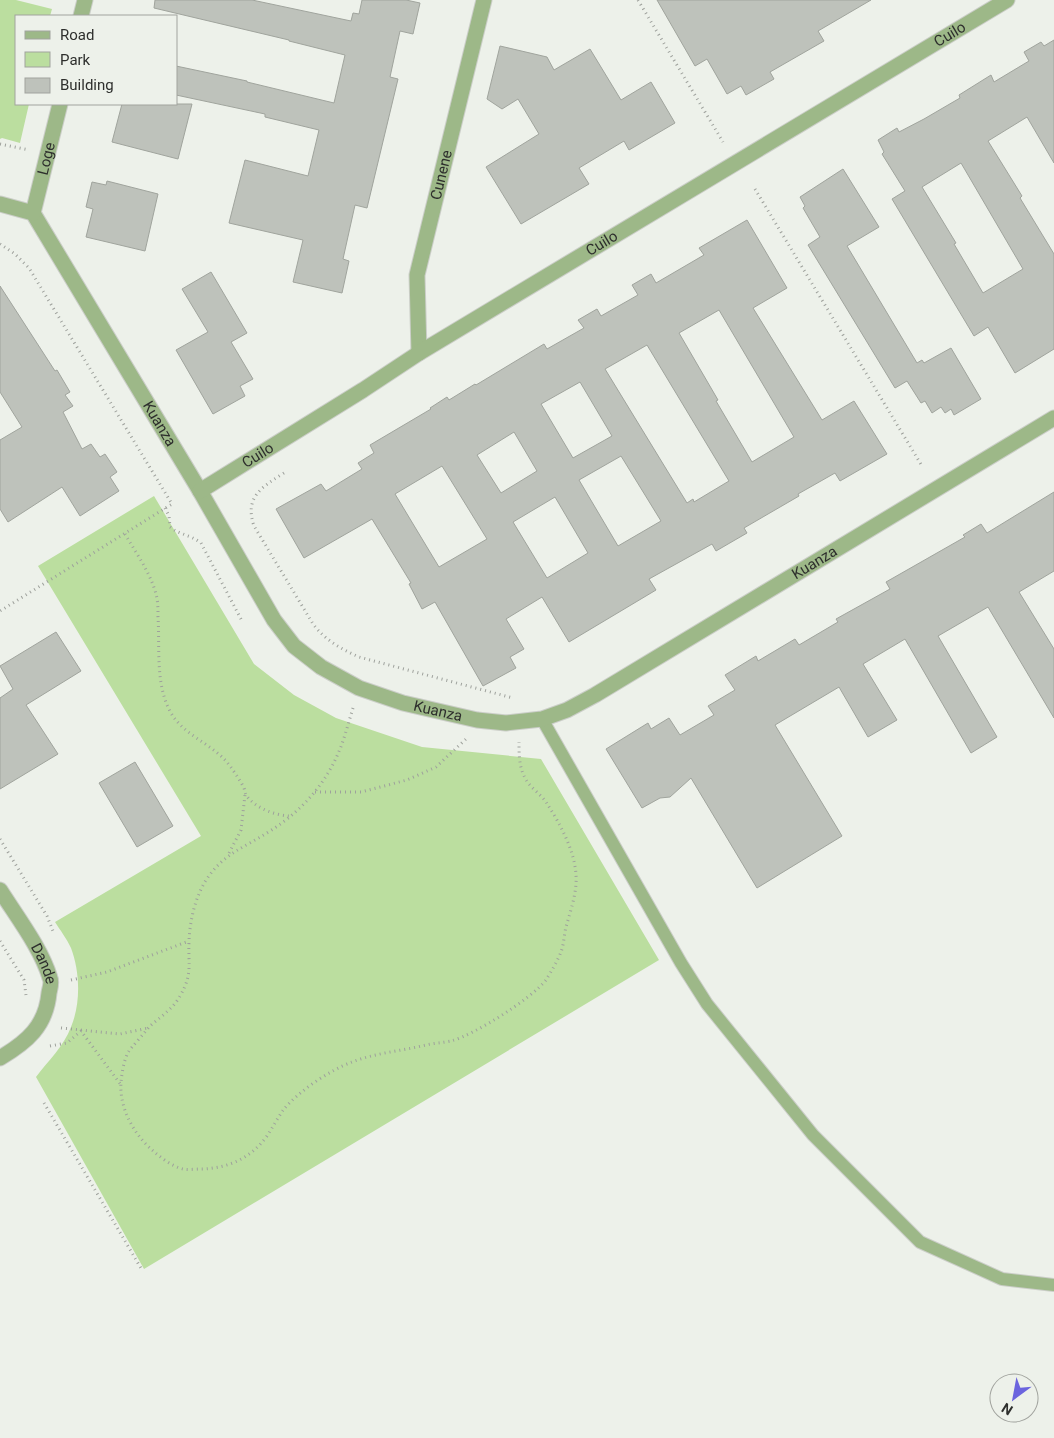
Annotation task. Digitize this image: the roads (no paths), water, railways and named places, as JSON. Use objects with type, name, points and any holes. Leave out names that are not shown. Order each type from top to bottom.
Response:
[{"type":"street","points":[[82,15],[86,0]]},
{"type":"street","name":"Cunene","points":[[419,353],[417,276],[484,0]]},
{"type":"street","name":"Cuilo","points":[[200,491],[419,353],[1007,0]]},
{"type":"street","name":"Loge","points":[[33,213],[60,105]]},
{"type":"street","points":[[0,204],[33,213]]},
{"type":"street","name":"Kuanza","points":[[33,213],[200,491],[274,620],[294,646],[321,667],[359,688],[403,703],[476,720],[506,723],[519,722],[542,719],[567,710],[595,695],[1054,418]]},
{"type":"street","name":"Dande","points":[[0,890],[40,954],[51,980],[48,1002],[39,1026],[21,1045],[0,1058]]},
{"type":"lane","points":[[542,719],[680,963],[707,1004],[813,1135],[920,1242],[1002,1279],[1054,1286]]}]
